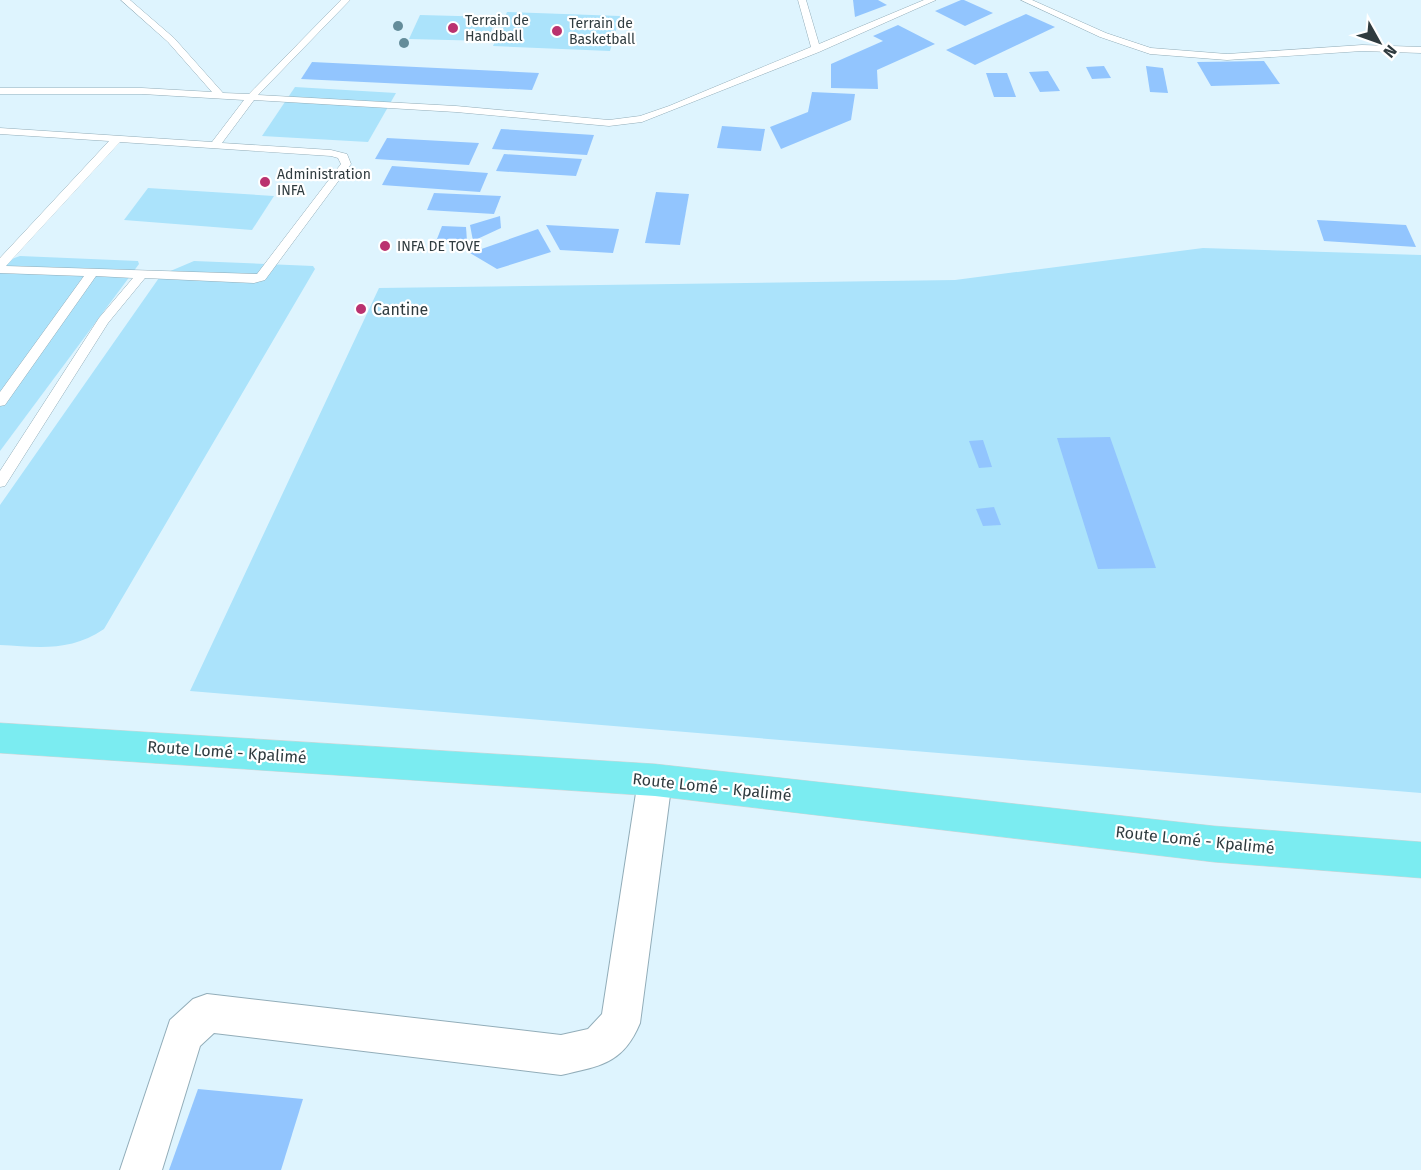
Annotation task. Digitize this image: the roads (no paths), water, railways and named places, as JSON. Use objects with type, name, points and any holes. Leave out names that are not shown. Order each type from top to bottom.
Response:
[{"type":"main road","name":"Route Lomé - Kpalimé","points":[[0,738],[655,780],[1214,844],[1421,860]]},
{"type":"street","points":[[141,1170],[184,1034],[207,1013],[561,1055],[599,1046],[620,1023],[655,780]]},
{"type":"lane","points":[[125,0],[171,40],[221,96]]},
{"type":"lane","points":[[215,145],[249,99],[346,0]]},
{"type":"lane","points":[[802,0],[816,50]]},
{"type":"lane","points":[[0,91],[141,91],[249,99],[456,109],[609,123],[642,119],[673,108],[932,0]]},
{"type":"lane","points":[[1025,0],[1103,35],[1150,51],[1227,57],[1362,48],[1421,50]]},
{"type":"lane","points":[[0,131],[331,153],[343,156],[346,164],[261,277],[234,280],[0,267]]},
{"type":"lane","points":[[0,267],[116,140]]},
{"type":"lane","points":[[0,402],[93,272]]},
{"type":"lane","points":[[0,482],[103,321],[142,274]]},
{"type":"place","name":"Terrain de Handball","points":[[453,28]]},
{"type":"place","name":"Terrain de Basketball","points":[[557,31]]},
{"type":"place","name":"Administration INFA","points":[[265,182]]},
{"type":"place","name":"INFA DE TOVE","points":[[385,246]]},
{"type":"place","name":"Cantine","points":[[361,309]]}]
